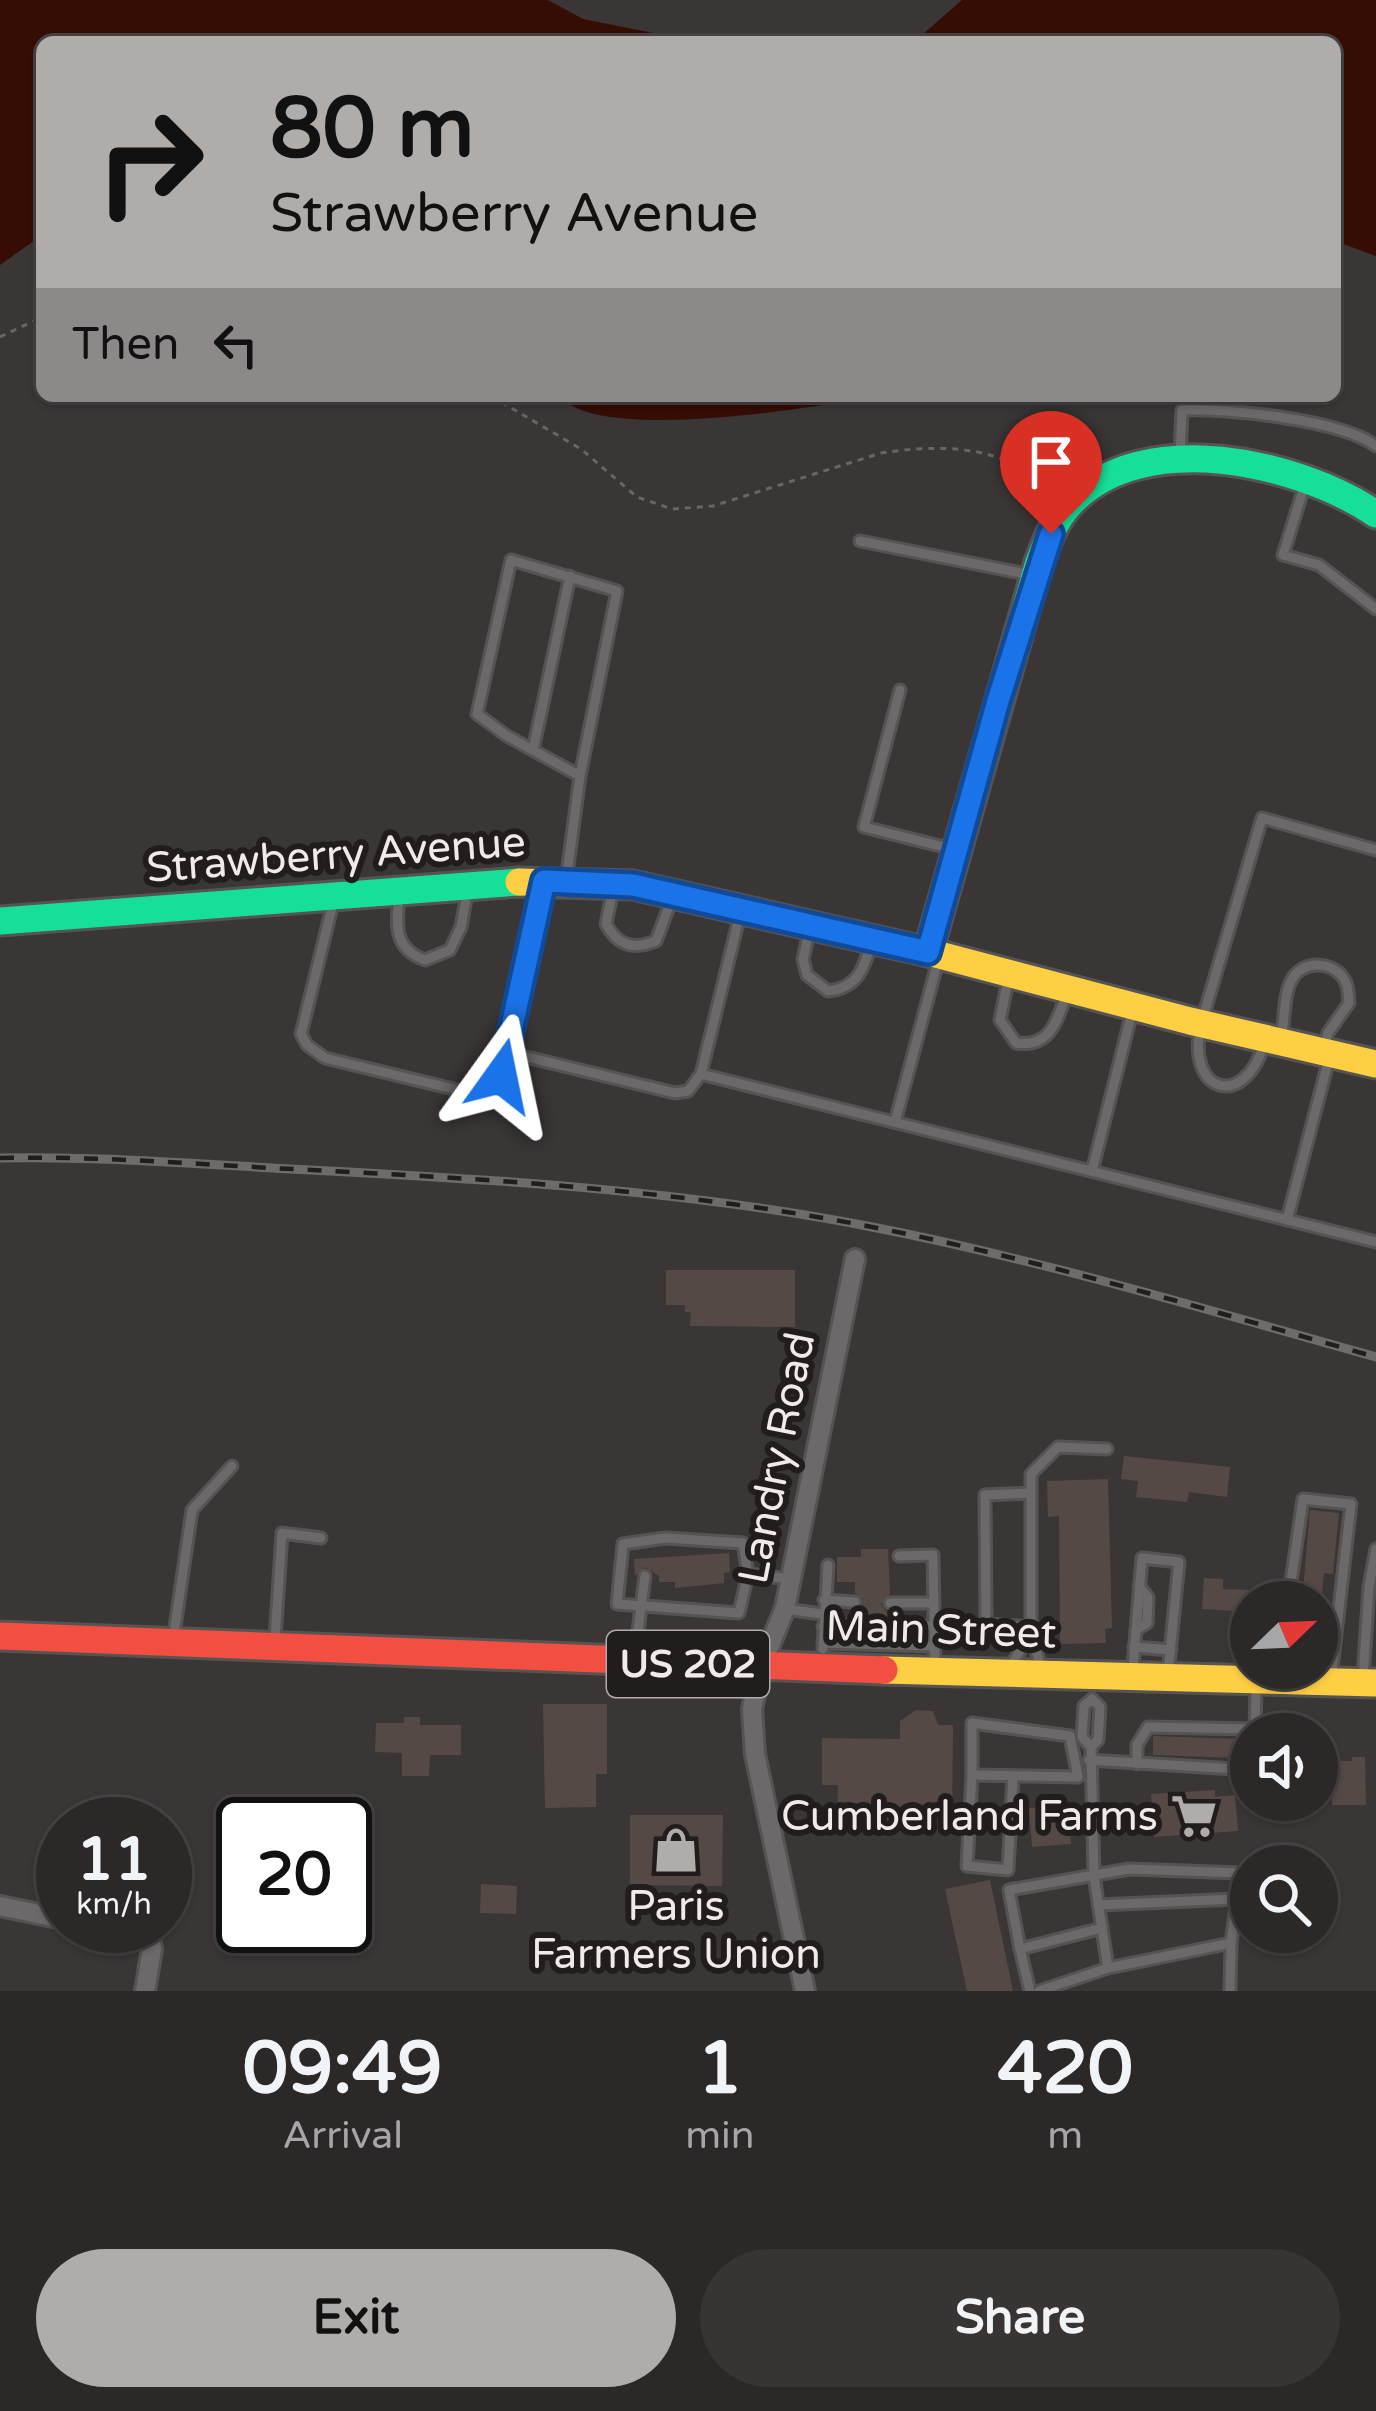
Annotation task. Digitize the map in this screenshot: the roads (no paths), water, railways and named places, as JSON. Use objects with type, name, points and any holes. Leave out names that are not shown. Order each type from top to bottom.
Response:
[{"type":"main road","points":[[934,954],[957,850],[1036,576],[1060,516],[1087,487],[1112,472],[1179,461],[1235,462],[1342,491],[1376,514]]},
{"type":"main road","name":"Strawberry Avenue","points":[[0,921],[468,886],[555,881],[614,884],[674,893],[934,954],[1067,991],[1376,1064]]},
{"type":"main road","name":"Main Street","points":[[0,1636],[761,1667],[823,1656],[935,1659],[1007,1674],[1042,1674],[1092,1688],[1132,1679],[1230,1679]]},
{"type":"main road","name":"Main Street","points":[[1338,1683],[1369,1683]]},
{"type":"street","name":"Landry Road","points":[[805,1991],[752,1728],[761,1667],[785,1608],[855,1259]]},
{"type":"street","points":[[0,1906],[36,1913]]},
{"type":"street","points":[[145,1991],[149,1953]]},
{"type":"lane","points":[[1179,461],[1182,410],[1215,408],[1291,420],[1365,438],[1376,446]]},
{"type":"lane","points":[[1306,478],[1283,555],[1319,565],[1376,609]]},
{"type":"lane","points":[[860,541],[1036,576]]},
{"type":"lane","points":[[335,897],[302,1034],[307,1045],[325,1058],[474,1094],[493,1087],[501,1076],[555,881],[580,776],[616,591],[511,560],[477,714],[580,776]]},
{"type":"lane","points":[[532,750],[570,576]]},
{"type":"lane","points":[[900,690],[864,826],[957,850]]},
{"type":"lane","points":[[1287,1220],[1328,1033],[1349,1003],[1346,982],[1322,965],[1300,970],[1290,982],[1272,1041],[1251,1074],[1228,1086],[1216,1083],[1198,1066],[1202,1024],[1262,818],[1376,850]]},
{"type":"lane","points":[[614,884],[607,924],[620,942],[631,947],[656,941],[674,893]]},
{"type":"lane","points":[[400,892],[396,928],[401,944],[410,955],[425,960],[450,950],[461,927],[468,886]]},
{"type":"lane","points":[[506,1052],[676,1093],[688,1091],[701,1074],[741,909]]},
{"type":"lane","points":[[811,926],[803,959],[807,975],[829,991],[841,990],[862,972],[872,941]]},
{"type":"lane","points":[[895,1122],[934,954]]},
{"type":"lane","points":[[1009,975],[1000,1020],[1016,1042],[1029,1045],[1049,1034],[1067,991]]},
{"type":"lane","points":[[1092,1172],[1133,1007]]},
{"type":"lane","points":[[701,1074],[1376,1242]]},
{"type":"lane","points":[[1042,1674],[1031,1630],[1031,1474],[1058,1447],[1107,1449]]},
{"type":"lane","points":[[172,1646],[192,1510],[232,1466]]},
{"type":"lane","points":[[1031,1493],[985,1495],[986,1624],[1031,1630]]},
{"type":"lane","points":[[1291,1581],[1304,1499],[1351,1504],[1338,1615]]},
{"type":"lane","points":[[274,1650],[282,1533],[321,1538]]},
{"type":"lane","points":[[646,1559],[647,1541]]},
{"type":"lane","points":[[647,1541],[743,1544],[748,1574],[739,1613],[617,1604],[623,1544],[647,1541]]},
{"type":"lane","points":[[1369,1683],[1376,1549]]},
{"type":"lane","points":[[899,1556],[933,1556],[935,1659]]},
{"type":"lane","points":[[1132,1679],[1142,1558],[1179,1562],[1168,1680]]},
{"type":"lane","points":[[823,1656],[828,1564]]},
{"type":"lane","points":[[748,1574],[791,1579]]},
{"type":"lane","points":[[634,1662],[645,1576]]},
{"type":"lane","points":[[824,1600],[855,1602]]},
{"type":"lane","points":[[890,1603],[932,1603]]},
{"type":"lane","points":[[785,1608],[822,1614]]},
{"type":"lane","points":[[823,1627],[855,1625]]},
{"type":"lane","points":[[890,1626],[933,1626]]},
{"type":"lane","points":[[1007,1674],[1031,1630]]},
{"type":"lane","points":[[1135,1647],[1171,1650]]},
{"type":"lane","points":[[1092,1688],[1100,1707],[1099,1740],[1091,1747],[1094,1876],[1108,1968]]},
{"type":"lane","points":[[972,1775],[1078,1777],[1070,1736],[972,1723],[967,1866],[1008,1870]]},
{"type":"lane","points":[[1137,1764],[1137,1745],[1148,1727],[1230,1734]]},
{"type":"lane","points":[[1078,1760],[1230,1764]]},
{"type":"lane","points":[[1013,1776],[1009,1890],[1020,1949],[1035,1991],[1108,1968],[1230,1943]]},
{"type":"lane","points":[[1009,1890],[1129,1869],[1230,1874]]},
{"type":"lane","points":[[1098,1905],[1230,1899]]},
{"type":"lane","points":[[1020,1949],[1102,1928]]},
{"type":"lane","points":[[1230,1991],[1232,1953]]},
{"type":"railway","points":[[0,1158],[136,1160],[496,1181],[719,1202],[867,1226],[995,1254],[1376,1357]]},
{"type":"place","name":"Cumberland Farms","points":[[1194,1816]]},
{"type":"place","name":"Paris Farmers Union","points":[[676,1850]]}]
